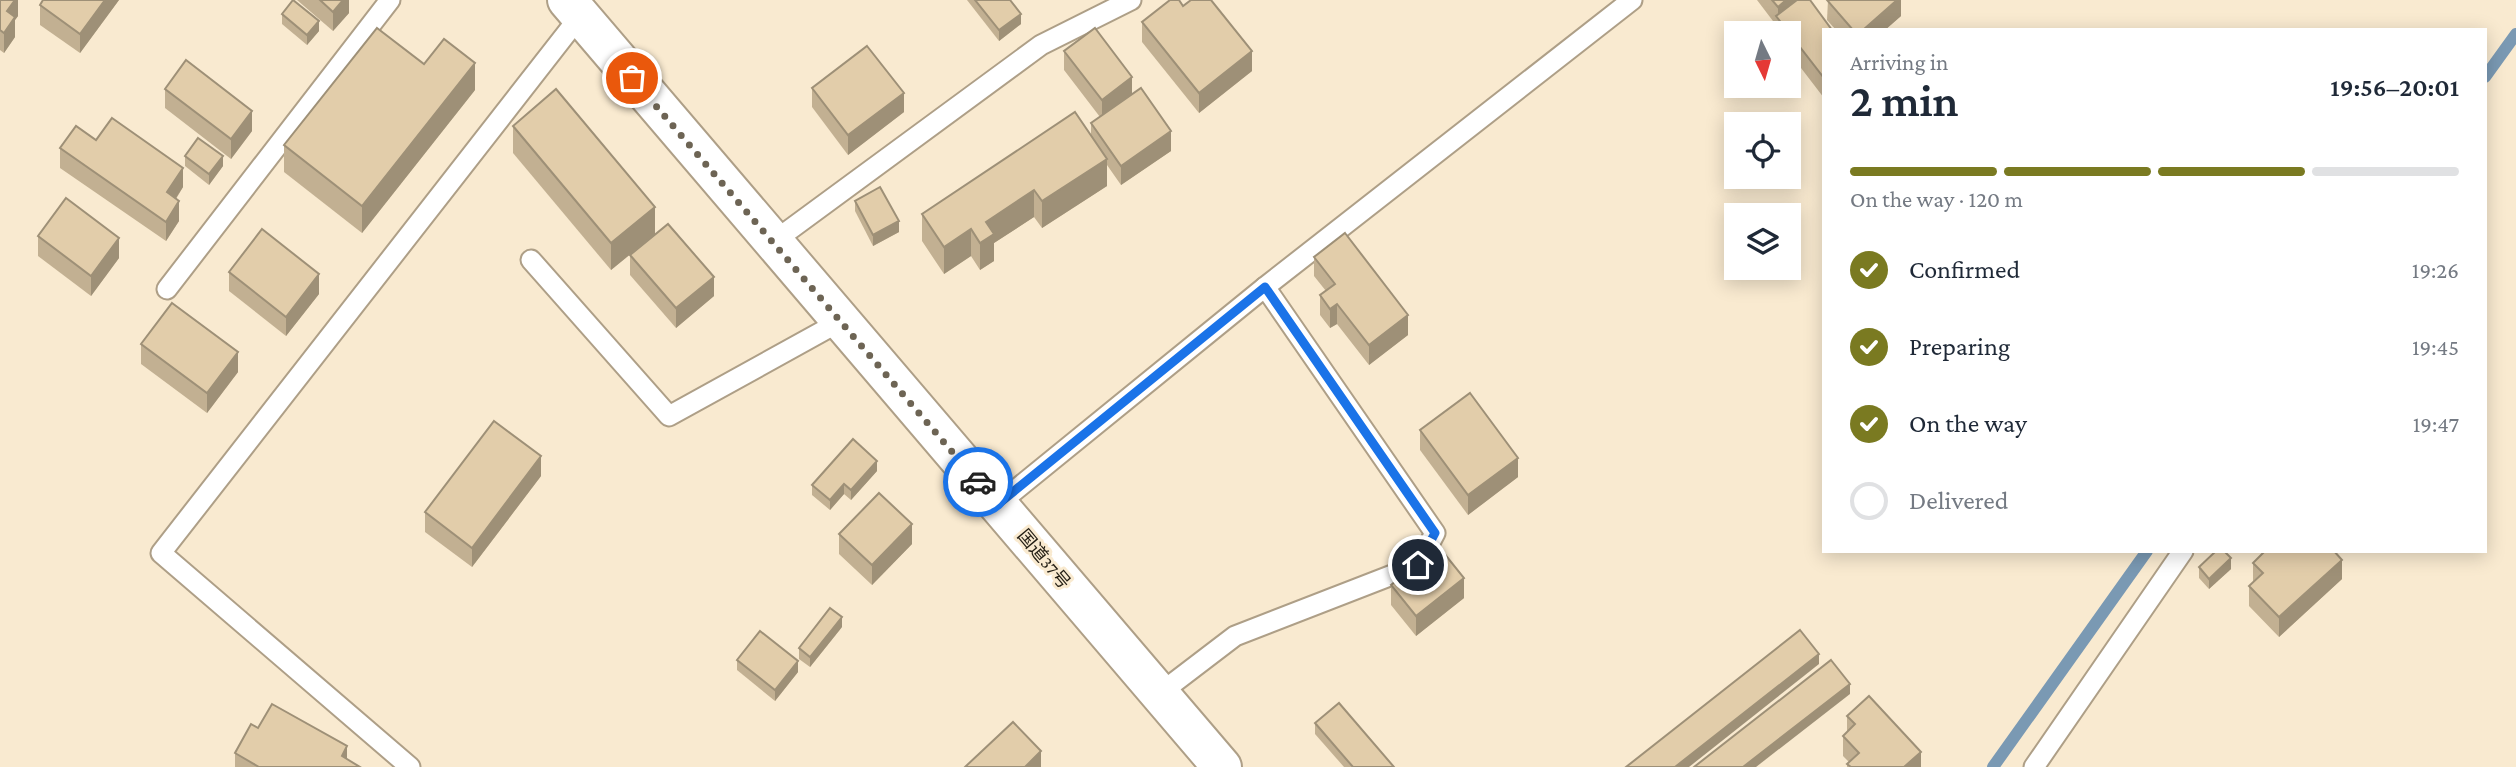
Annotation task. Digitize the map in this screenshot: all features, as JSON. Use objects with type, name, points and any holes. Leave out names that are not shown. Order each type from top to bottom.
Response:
[{"type":"highway","name":"国道37号","points":[[573,8],[1222,767]]},
{"type":"lane","points":[[167,289],[390,0]]},
{"type":"lane","points":[[773,242],[1041,45],[1131,0]]},
{"type":"lane","points":[[997,505],[1265,287],[1632,0]]},
{"type":"lane","points":[[410,767],[161,553],[573,8]]},
{"type":"lane","points":[[531,260],[669,416],[841,321]]},
{"type":"lane","points":[[1159,694],[1235,636],[1418,565],[1435,533],[1265,287]]},
{"type":"lane","points":[[2034,767],[2182,553]]},
{"type":"building","points":[[0,0],[15,0],[7,11],[15,17],[4,33],[0,30]]},
{"type":"building","points":[[43,0],[105,0],[80,34],[40,5]]},
{"type":"building","points":[[293,0],[319,21],[307,35],[282,14]]},
{"type":"building","points":[[320,0],[343,0],[333,12]]},
{"type":"building","points":[[975,0],[1010,0],[1021,14],[999,30]]},
{"type":"building","points":[[1170,0],[1179,0],[1183,6],[1191,0],[1211,0],[1252,51],[1199,93],[1142,22]]},
{"type":"building","points":[[1772,0],[1786,0],[1778,7]]},
{"type":"building","points":[[1797,0],[1810,0],[1831,28],[1822,28],[1822,75],[1801,48],[1801,21],[1780,21],[1776,16]]},
{"type":"building","points":[[1827,0],[1897,0],[1865,28],[1851,28]]},
{"type":"building","points":[[377,28],[424,64],[444,39],[475,63],[362,206],[284,145]]},
{"type":"building","points":[[1095,28],[1132,77],[1102,100],[1064,51]]},
{"type":"building","points":[[867,46],[904,93],[848,135],[812,88]]},
{"type":"building","points":[[186,60],[252,111],[231,139],[165,89]]},
{"type":"building","points":[[1141,88],[1171,131],[1121,166],[1091,123]]},
{"type":"building","points":[[556,89],[655,207],[611,243],[513,126]]},
{"type":"building","points":[[1075,112],[1107,159],[1042,201],[1034,190],[986,222],[994,234],[980,243],[971,229],[944,247],[922,214]]},
{"type":"building","points":[[112,118],[183,168],[167,192],[179,201],[166,222],[60,148],[76,126],[96,140]]},
{"type":"building","points":[[198,138],[223,156],[209,174],[185,156]]},
{"type":"building","points":[[880,187],[899,221],[873,235],[855,201]]},
{"type":"building","points":[[66,198],[119,238],[91,276],[38,236]]},
{"type":"building","points":[[668,224],[714,277],[676,308],[630,255]]},
{"type":"building","points":[[262,229],[319,274],[286,317],[229,272]]},
{"type":"building","points":[[1345,233],[1408,315],[1369,345],[1337,304],[1330,309],[1320,295],[1335,284],[1314,257]]},
{"type":"building","points":[[172,303],[238,352],[207,393],[141,344]]},
{"type":"building","points":[[1470,393],[1518,458],[1468,495],[1420,430]]},
{"type":"building","points":[[494,421],[541,456],[472,548],[425,512]]},
{"type":"building","points":[[853,439],[877,461],[851,490],[844,484],[830,500],[812,485]]},
{"type":"building","points":[[879,493],[912,524],[872,565],[839,534]]},
{"type":"building","points":[[1439,547],[1464,578],[1416,616],[1391,585]]},
{"type":"building","points":[[2214,553],[2226,553],[2231,558],[2209,579],[2199,567]]},
{"type":"building","points":[[2263,553],[2336,553],[2342,560],[2279,617],[2249,586],[2263,573],[2253,563]]},
{"type":"building","points":[[830,608],[842,617],[810,657],[799,648]]},
{"type":"building","points":[[1800,630],[1819,654],[1675,767],[1626,767]]},
{"type":"building","points":[[760,631],[798,661],[775,690],[737,660]]},
{"type":"building","points":[[1831,660],[1850,684],[1743,767],[1694,767]]},
{"type":"building","points":[[1869,696],[1921,752],[1904,767],[1851,767],[1847,764],[1859,753],[1843,736],[1855,724],[1847,716]]},
{"type":"building","points":[[1339,703],[1394,767],[1353,767],[1315,723]]},
{"type":"building","points":[[272,704],[347,746],[342,756],[360,767],[259,767],[235,753],[251,724],[258,728]]},
{"type":"building","points":[[1013,722],[1041,751],[1025,767],[965,767]]},
{"type":"waterway","points":[[2487,74],[2516,34]]},
{"type":"waterway","points":[[1993,767],[2146,553]]},
{"type":"way so far","points":[[632,78],[978,482]]},
{"type":"route","points":[[978,482],[997,505],[1265,287],[1435,533],[1418,565]]}]
